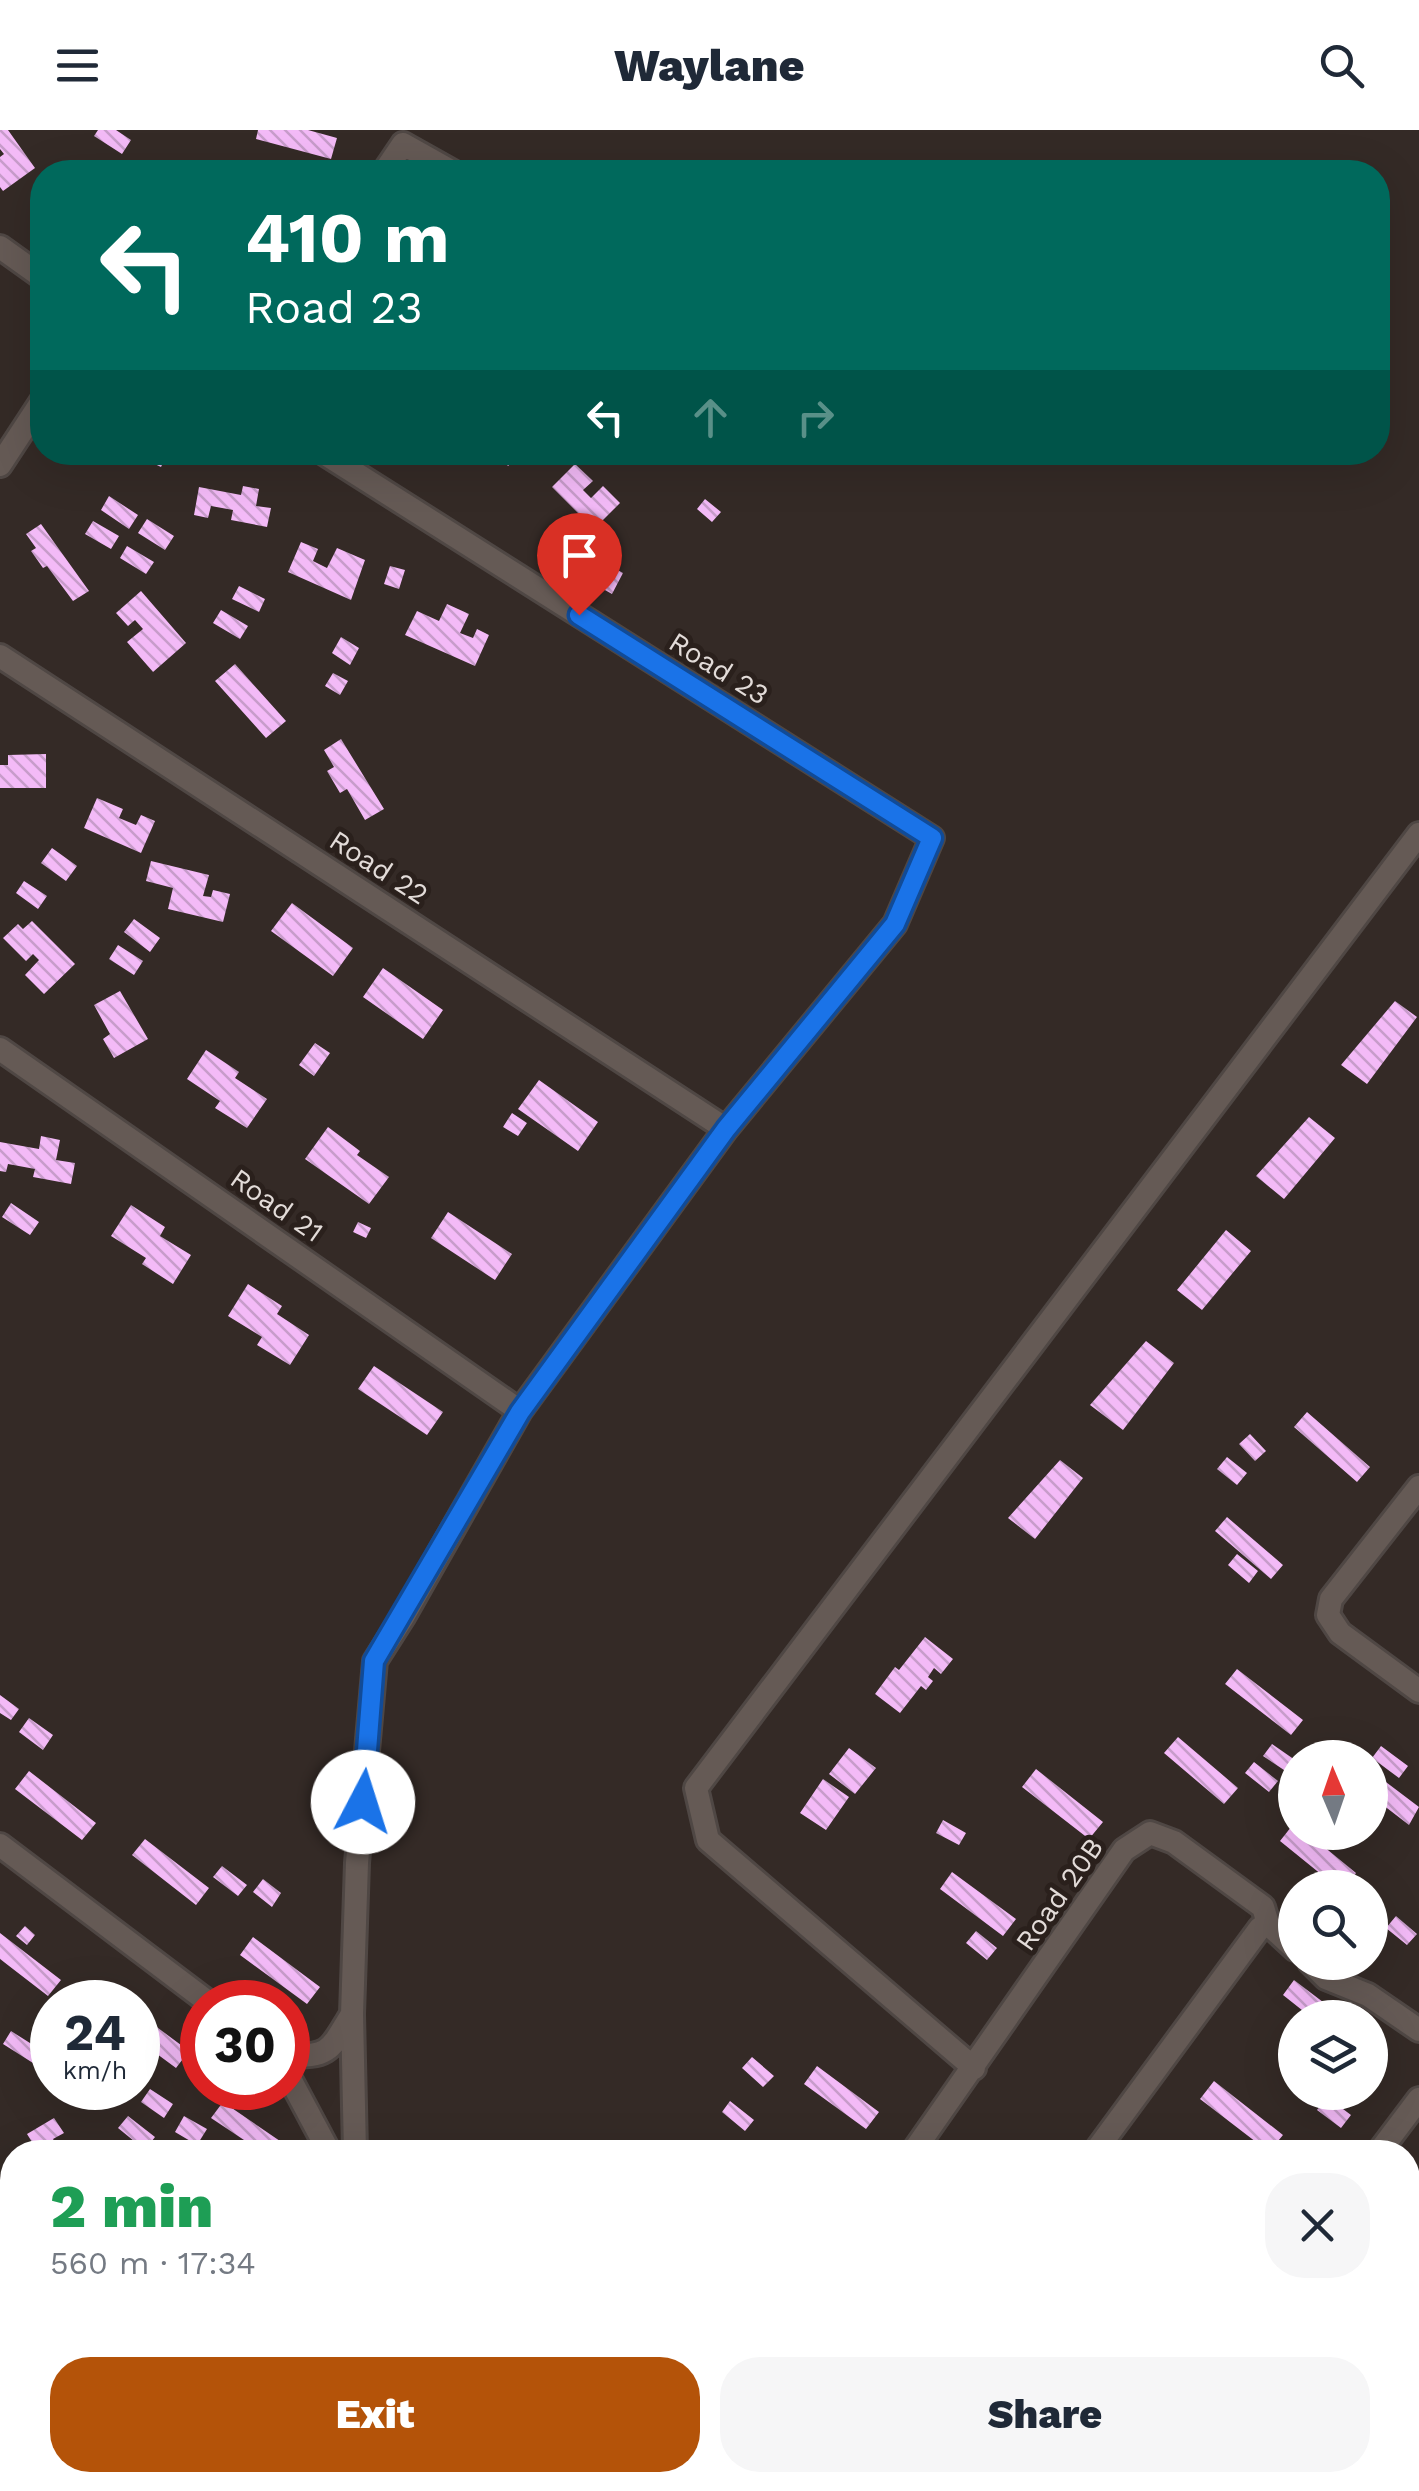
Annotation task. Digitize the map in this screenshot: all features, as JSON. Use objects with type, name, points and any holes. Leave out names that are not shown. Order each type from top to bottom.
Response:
[{"type":"street","points":[[389,160],[399,137],[435,160]]},
{"type":"street","points":[[0,247],[30,268]]},
{"type":"street","points":[[0,465],[30,419]]},
{"type":"street","name":"Road 23","points":[[343,465],[932,838],[895,924],[726,1129]]},
{"type":"street","name":"Road 22","points":[[0,656],[726,1129]]},
{"type":"street","points":[[974,2068],[708,1840],[696,1788],[1419,834]]},
{"type":"street","name":"Road 21","points":[[0,1048],[520,1412]]},
{"type":"street","points":[[355,2140],[352,2014],[357,1863],[374,1661],[520,1412],[726,1129]]},
{"type":"street","points":[[1419,1487],[1331,1599],[1328,1614],[1340,1633],[1419,1691]]},
{"type":"street","name":"Road 20B","points":[[922,2140],[1124,1850],[1150,1833],[1174,1842],[1264,1907],[1268,1924]]},
{"type":"street","points":[[0,1845],[180,1981]]},
{"type":"street","points":[[1111,2140],[1260,1928],[1268,1924],[1278,1933]]},
{"type":"street","points":[[1331,1980],[1368,1994],[1419,2030]]},
{"type":"street","points":[[310,2057],[331,2048],[352,2014]]},
{"type":"street","points":[[1412,2125],[1419,2100]]},
{"type":"street","points":[[307,2110],[323,2140]]},
{"type":"building","points":[[0,130],[8,130],[30,161],[30,172],[3,191],[0,157],[4,154],[0,149]]},
{"type":"building","points":[[98,130],[116,130],[131,140],[122,154],[94,136]]},
{"type":"building","points":[[258,130],[308,130],[337,138],[331,159],[256,139]]},
{"type":"building","points":[[576,465],[593,481],[583,490],[591,498],[603,486],[620,503],[594,529],[552,487]]},
{"type":"building","points":[[243,486],[259,489],[256,506],[271,508],[267,527],[231,520],[233,510],[211,506],[208,518],[194,515],[199,487],[241,495]]},
{"type":"building","points":[[109,496],[138,515],[129,529],[101,510]]},
{"type":"building","points":[[705,499],[721,512],[712,522],[697,509]]},
{"type":"building","points":[[147,519],[174,536],[165,550],[138,533]]},
{"type":"building","points":[[93,521],[119,536],[111,549],[85,534]]},
{"type":"building","points":[[41,524],[89,591],[73,601],[31,551],[36,548],[26,534]]},
{"type":"building","points":[[301,542],[318,549],[313,561],[327,568],[337,548],[365,560],[351,600],[288,572]]},
{"type":"building","points":[[127,546],[154,562],[146,574],[120,558]]},
{"type":"building","points":[[598,559],[623,573],[612,594],[587,580]]},
{"type":"building","points":[[390,566],[405,570],[399,589],[384,584]]},
{"type":"building","points":[[239,586],[265,599],[259,612],[232,599]]},
{"type":"building","points":[[141,591],[186,643],[153,672],[127,642],[143,629],[135,620],[128,626],[116,613]]},
{"type":"building","points":[[447,604],[469,614],[460,633],[473,638],[477,629],[489,635],[475,666],[405,635],[417,611],[439,621]]},
{"type":"building","points":[[221,610],[248,626],[240,639],[213,623]]},
{"type":"building","points":[[341,637],[359,648],[350,665],[332,653]]},
{"type":"building","points":[[235,664],[286,721],[266,738],[215,681]]},
{"type":"building","points":[[333,673],[348,681],[340,695],[325,686]]},
{"type":"building","points":[[341,739],[384,809],[365,820],[347,789],[340,793],[327,771],[334,767],[324,750]]},
{"type":"building","points":[[46,754],[46,788],[0,788],[0,765],[8,765],[8,755]]},
{"type":"building","points":[[97,798],[123,809],[119,818],[136,825],[141,815],[155,821],[141,853],[84,828]]},
{"type":"building","points":[[52,848],[77,866],[66,881],[41,863]]},
{"type":"building","points":[[151,861],[209,875],[203,896],[211,897],[213,890],[230,894],[223,922],[168,909],[173,888],[146,881]]},
{"type":"building","points":[[24,881],[47,896],[38,909],[16,893]]},
{"type":"building","points":[[292,903],[353,948],[333,976],[271,931]]},
{"type":"building","points":[[134,919],[160,938],[150,952],[124,932]]},
{"type":"building","points":[[32,921],[75,964],[44,994],[25,975],[39,960],[33,954],[26,961],[3,938],[18,924],[23,929]]},
{"type":"building","points":[[118,945],[143,961],[134,975],[109,959]]},
{"type":"building","points":[[383,968],[443,1010],[423,1039],[363,997]]},
{"type":"building","points":[[120,991],[148,1039],[114,1058],[103,1039],[110,1034],[94,1005]]},
{"type":"building","points":[[1395,1001],[1417,1017],[1367,1084],[1341,1065]]},
{"type":"building","points":[[315,1043],[330,1053],[314,1076],[299,1065]]},
{"type":"building","points":[[206,1050],[239,1072],[235,1078],[267,1099],[247,1128],[215,1108],[220,1101],[187,1079]]},
{"type":"building","points":[[539,1080],[598,1122],[578,1151],[518,1109]]},
{"type":"building","points":[[512,1113],[527,1123],[518,1136],[503,1127]]},
{"type":"building","points":[[1309,1117],[1335,1138],[1284,1199],[1256,1176]]},
{"type":"building","points":[[328,1127],[360,1151],[357,1155],[389,1177],[369,1204],[305,1159]]},
{"type":"building","points":[[41,1136],[60,1140],[56,1160],[75,1163],[71,1184],[33,1177],[35,1169],[8,1164],[6,1172],[0,1171],[0,1142],[39,1149]]},
{"type":"building","points":[[11,1203],[39,1222],[30,1235],[2,1217]]},
{"type":"building","points":[[131,1205],[165,1227],[160,1236],[191,1255],[173,1284],[142,1264],[146,1258],[111,1236]]},
{"type":"building","points":[[448,1212],[512,1254],[495,1280],[431,1238]]},
{"type":"building","points":[[358,1222],[371,1228],[366,1238],[353,1232]]},
{"type":"building","points":[[1226,1230],[1251,1251],[1202,1310],[1177,1290]]},
{"type":"building","points":[[248,1284],[282,1306],[277,1314],[309,1335],[290,1365],[257,1345],[262,1337],[228,1316]]},
{"type":"building","points":[[1146,1341],[1174,1363],[1123,1430],[1090,1405]]},
{"type":"building","points":[[374,1366],[443,1412],[427,1435],[358,1389]]},
{"type":"building","points":[[1307,1412],[1370,1467],[1357,1482],[1294,1427]]},
{"type":"building","points":[[1250,1434],[1266,1451],[1255,1461],[1239,1444]]},
{"type":"building","points":[[1227,1457],[1247,1473],[1237,1485],[1217,1469]]},
{"type":"building","points":[[1060,1460],[1083,1478],[1035,1539],[1008,1518]]},
{"type":"building","points":[[1227,1517],[1283,1565],[1271,1579],[1215,1531]]},
{"type":"building","points":[[1237,1554],[1258,1571],[1249,1583],[1228,1565]]},
{"type":"building","points":[[925,1637],[953,1659],[941,1674],[934,1668],[928,1677],[933,1681],[926,1690],[921,1686],[900,1713],[875,1694]]},
{"type":"building","points":[[1237,1669],[1303,1720],[1291,1735],[1225,1684]]},
{"type":"building","points":[[0,1695],[19,1709],[11,1720],[0,1713]]},
{"type":"building","points":[[29,1718],[53,1735],[43,1750],[19,1732]]},
{"type":"building","points":[[1178,1737],[1238,1788],[1224,1804],[1164,1753]]},
{"type":"building","points":[[1272,1744],[1278,1748],[1278,1766],[1263,1756]]},
{"type":"building","points":[[849,1748],[876,1768],[855,1794],[829,1774]]},
{"type":"building","points":[[1388,1751],[1408,1766],[1399,1778],[1388,1770]]},
{"type":"building","points":[[1254,1762],[1278,1781],[1269,1792],[1245,1773]]},
{"type":"building","points":[[1036,1769],[1103,1822],[1089,1839],[1022,1787]]},
{"type":"building","points":[[29,1771],[96,1823],[82,1840],[15,1789]]},
{"type":"building","points":[[823,1779],[849,1797],[826,1830],[800,1813]]},
{"type":"building","points":[[1388,1784],[1419,1807],[1409,1825],[1388,1809]]},
{"type":"building","points":[[943,1820],[966,1833],[959,1845],[936,1833]]},
{"type":"building","points":[[145,1839],[209,1888],[196,1905],[132,1855]]},
{"type":"building","points":[[1291,1850],[1328,1850],[1352,1870],[1316,1870]]},
{"type":"building","points":[[222,1866],[247,1885],[238,1896],[213,1877]]},
{"type":"building","points":[[952,1872],[1016,1919],[1003,1936],[940,1889]]},
{"type":"building","points":[[263,1879],[281,1893],[272,1907],[253,1892]]},
{"type":"building","points":[[1396,1916],[1417,1934],[1407,1945],[1388,1926]]},
{"type":"building","points":[[25,1926],[35,1935],[27,1945],[16,1936]]},
{"type":"building","points":[[976,1931],[997,1948],[987,1960],[966,1943]]},
{"type":"building","points":[[0,1933],[61,1980],[30,1982],[0,1959]]},
{"type":"building","points":[[253,1937],[320,1987],[310,2000],[310,1980],[274,1980],[240,1955]]},
{"type":"building","points":[[1294,1980],[1320,2000],[1289,2000],[1283,1995]]},
{"type":"building","points":[[160,2029],[180,2044],[180,2063],[176,2068],[160,2056]]},
{"type":"building","points":[[11,2031],[30,2043],[30,2061],[3,2044]]},
{"type":"building","points":[[752,2057],[774,2076],[763,2087],[742,2068]]},
{"type":"building","points":[[817,2066],[879,2112],[866,2129],[804,2084]]},
{"type":"building","points":[[1214,2081],[1283,2135],[1279,2140],[1253,2140],[1200,2099]]},
{"type":"building","points":[[160,2096],[173,2104],[164,2118],[152,2110],[160,2110]]},
{"type":"building","points":[[730,2101],[754,2120],[745,2131],[722,2112]]},
{"type":"building","points":[[217,2110],[235,2110],[278,2140],[244,2140],[211,2118]]},
{"type":"building","points":[[1317,2110],[1344,2110],[1351,2115],[1341,2128]]},
{"type":"building","points":[[128,2116],[155,2137],[133,2140],[118,2128]]},
{"type":"building","points":[[184,2116],[207,2129],[200,2140],[189,2140],[175,2132]]},
{"type":"building","points":[[54,2118],[64,2133],[54,2140],[31,2140],[27,2134]]},
{"type":"route","points":[[363,1802],[374,1661],[520,1412],[726,1129],[895,924],[932,838],[579,615]]}]
